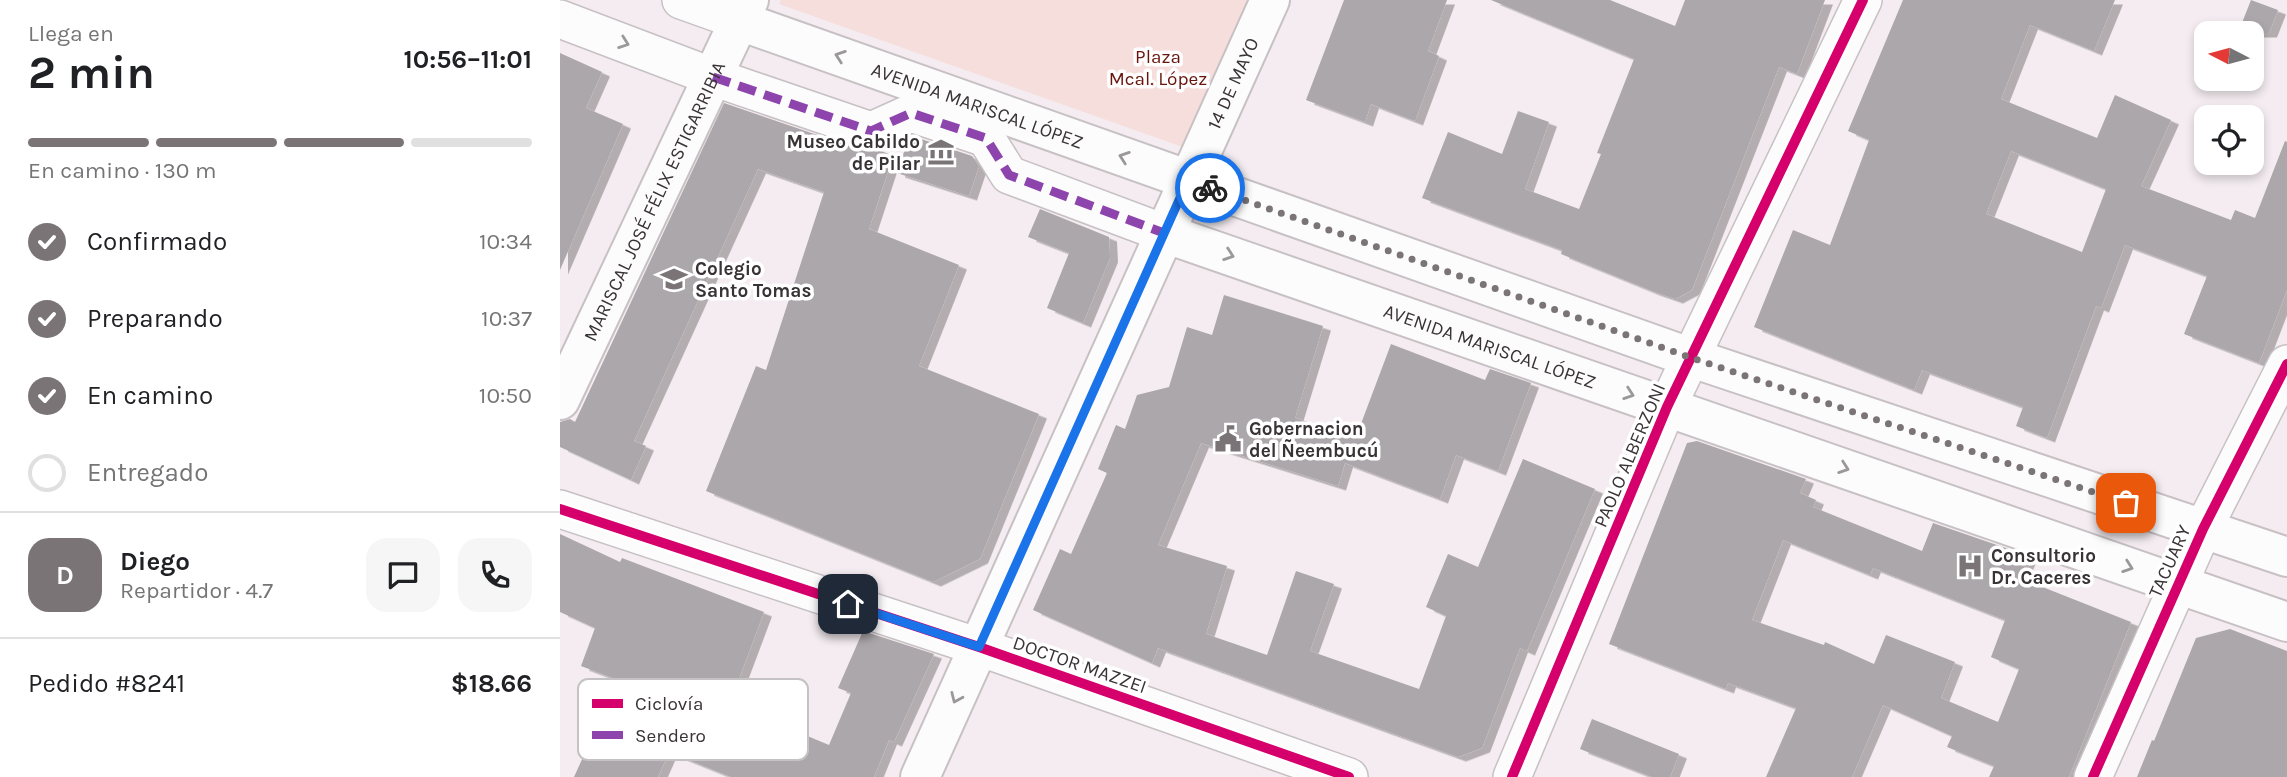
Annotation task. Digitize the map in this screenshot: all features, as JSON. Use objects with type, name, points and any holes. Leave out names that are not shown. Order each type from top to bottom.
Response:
[{"type":"main road","name":"14 DE MAYO","points":[[920,777],[1270,0]]},
{"type":"main road","name":"MARISCAL JOSÉ FÉLIX ESTIGARRIBIA","points":[[560,400],[744,11]]},
{"type":"main road","name":"AVENIDA MARISCAL LÓPEZ","points":[[744,11],[1188,180],[1692,358],[2287,557]]},
{"type":"main road","name":"AVENIDA MARISCAL LÓPEZ","points":[[1164,233],[2287,622]]},
{"type":"street","points":[[681,0],[744,11]]},
{"type":"street","name":"PAOLO ALBERZONI","points":[[1512,777],[1667,407],[1863,0]]},
{"type":"street","name":"AVENIDA MARISCAL LÓPEZ","points":[[560,19],[871,131],[911,113],[986,138],[1009,175],[1164,233]]},
{"type":"street","name":"TACUARY","points":[[2094,777],[2203,529],[2287,364]]},
{"type":"street","name":"DOCTOR MAZZEI","points":[[560,509],[979,647],[1349,777]]},
{"type":"green space","name":"Plaza Mcal. López","points":[[781,0],[1261,0],[1194,151],[779,4]]},
{"type":"building","points":[[1344,0],[1447,0],[1428,51],[1439,56],[1415,121],[1371,104],[1365,122],[1306,100]]},
{"type":"building","points":[[1491,0],[1610,0],[1675,26],[1685,0],[1825,0],[1797,74],[1779,67],[1692,290],[1675,299],[1561,254],[1562,250],[1422,198],[1448,132],[1502,154],[1518,111],[1549,122],[1525,189],[1579,209],[1601,154],[1597,153],[1634,59]]},
{"type":"building","points":[[1903,0],[2115,0],[2094,51],[2030,25],[2001,99],[2097,138],[2115,95],[2171,120],[2141,186],[2231,220],[2235,210],[2255,218],[2285,141],[2287,142],[2287,290],[2259,363],[2184,334],[2207,276],[2125,245],[2101,308],[2096,306],[2047,438],[2016,426],[2023,407],[1922,370],[1914,390],[1754,327],[1793,230],[1830,245],[1869,140],[1848,131]],"holes":[[[2011,151],[2106,189],[2082,252],[1986,214]]]},
{"type":"building","points":[[2251,0],[2278,10],[2269,33],[2264,33],[2264,21],[2243,21]]},
{"type":"building","points":[[560,53],[602,72],[586,108],[623,124],[560,270]]},
{"type":"building","points":[[724,103],[864,151],[879,150],[893,156],[869,229],[959,265],[919,366],[1039,414],[980,559],[933,582],[706,491],[756,366],[766,370],[824,192],[758,169],[634,441],[646,446],[631,480],[560,447],[560,422],[570,419],[575,422]]},
{"type":"building","name":"Museo Cabildo de Pilar","points":[[909,137],[972,156],[979,166],[969,196],[897,173]]},
{"type":"building","points":[[1040,209],[1109,237],[1110,258],[1083,323],[1047,308],[1069,253],[1028,237]]},
{"type":"building","points":[[1224,295],[1323,326],[1295,418],[1356,437],[1391,344],[1485,380],[1490,369],[1531,383],[1498,471],[1456,455],[1440,499],[1345,463],[1338,486],[1201,443],[1158,545],[1227,566],[1206,634],[1267,655],[1296,571],[1334,584],[1310,651],[1419,689],[1446,616],[1426,607],[1448,554],[1478,567],[1523,459],[1595,489],[1527,651],[1520,648],[1482,748],[1458,757],[1158,648],[1152,663],[1033,610],[1060,549],[1071,554],[1107,473],[1098,469],[1116,425],[1125,429],[1137,395],[1169,387],[1187,327],[1212,335]]},
{"type":"building","points":[[1697,441],[1806,479],[1800,493],[1816,500],[1813,507],[1922,551],[1933,523],[2029,556],[2020,578],[2131,622],[2069,777],[1989,777],[1994,766],[1947,747],[1952,736],[1883,705],[1852,777],[1766,777],[1796,708],[1728,683],[1726,689],[1609,644],[1687,443]],"holes":[[[1783,540],[1870,575],[1873,568],[2005,620],[1991,657],[2019,669],[1998,722],[1941,698],[1955,662],[1886,635],[1874,664],[1825,642],[1824,645],[1752,620]]]},
{"type":"building","points":[[560,534],[620,562],[622,558],[764,612],[739,679],[615,679],[581,666],[595,628],[560,612]]},
{"type":"building","points":[[2230,629],[2287,651],[2287,777],[2137,777],[2196,638]]},
{"type":"building","points":[[863,631],[934,654],[894,742],[889,740],[874,777],[731,777],[689,760],[808,760],[808,736],[829,745],[851,693],[838,688]]},
{"type":"building","points":[[1592,719],[1679,754],[1670,777],[1652,777],[1580,749]]},
{"type":"building","points":[[582,760],[665,760],[658,777],[574,777]]},
{"type":"marked path","points":[[713,77],[871,131],[911,113],[986,138],[1009,175],[1164,233]]},
{"type":"cycle path","points":[[1512,777],[1667,407],[1863,0]]},
{"type":"cycle path","points":[[2093,777],[2203,529],[2287,364]]},
{"type":"cycle path","points":[[560,509],[979,647],[1349,777]]},
{"type":"way so far","points":[[1210,188],[1692,358],[2126,503]]},
{"type":"place","name":"Museo Cabildo de Pilar","points":[[941,152]]},
{"type":"place","name":"Colegio Santo Tomas","points":[[674,279]]},
{"type":"place","name":"Gobernacion del Ñeembucú","points":[[1228,439]]},
{"type":"place","name":"Consultorio Dr. Caceres","points":[[1970,566]]},
{"type":"route","points":[[848,604],[979,647],[1188,180],[1210,188]]}]
